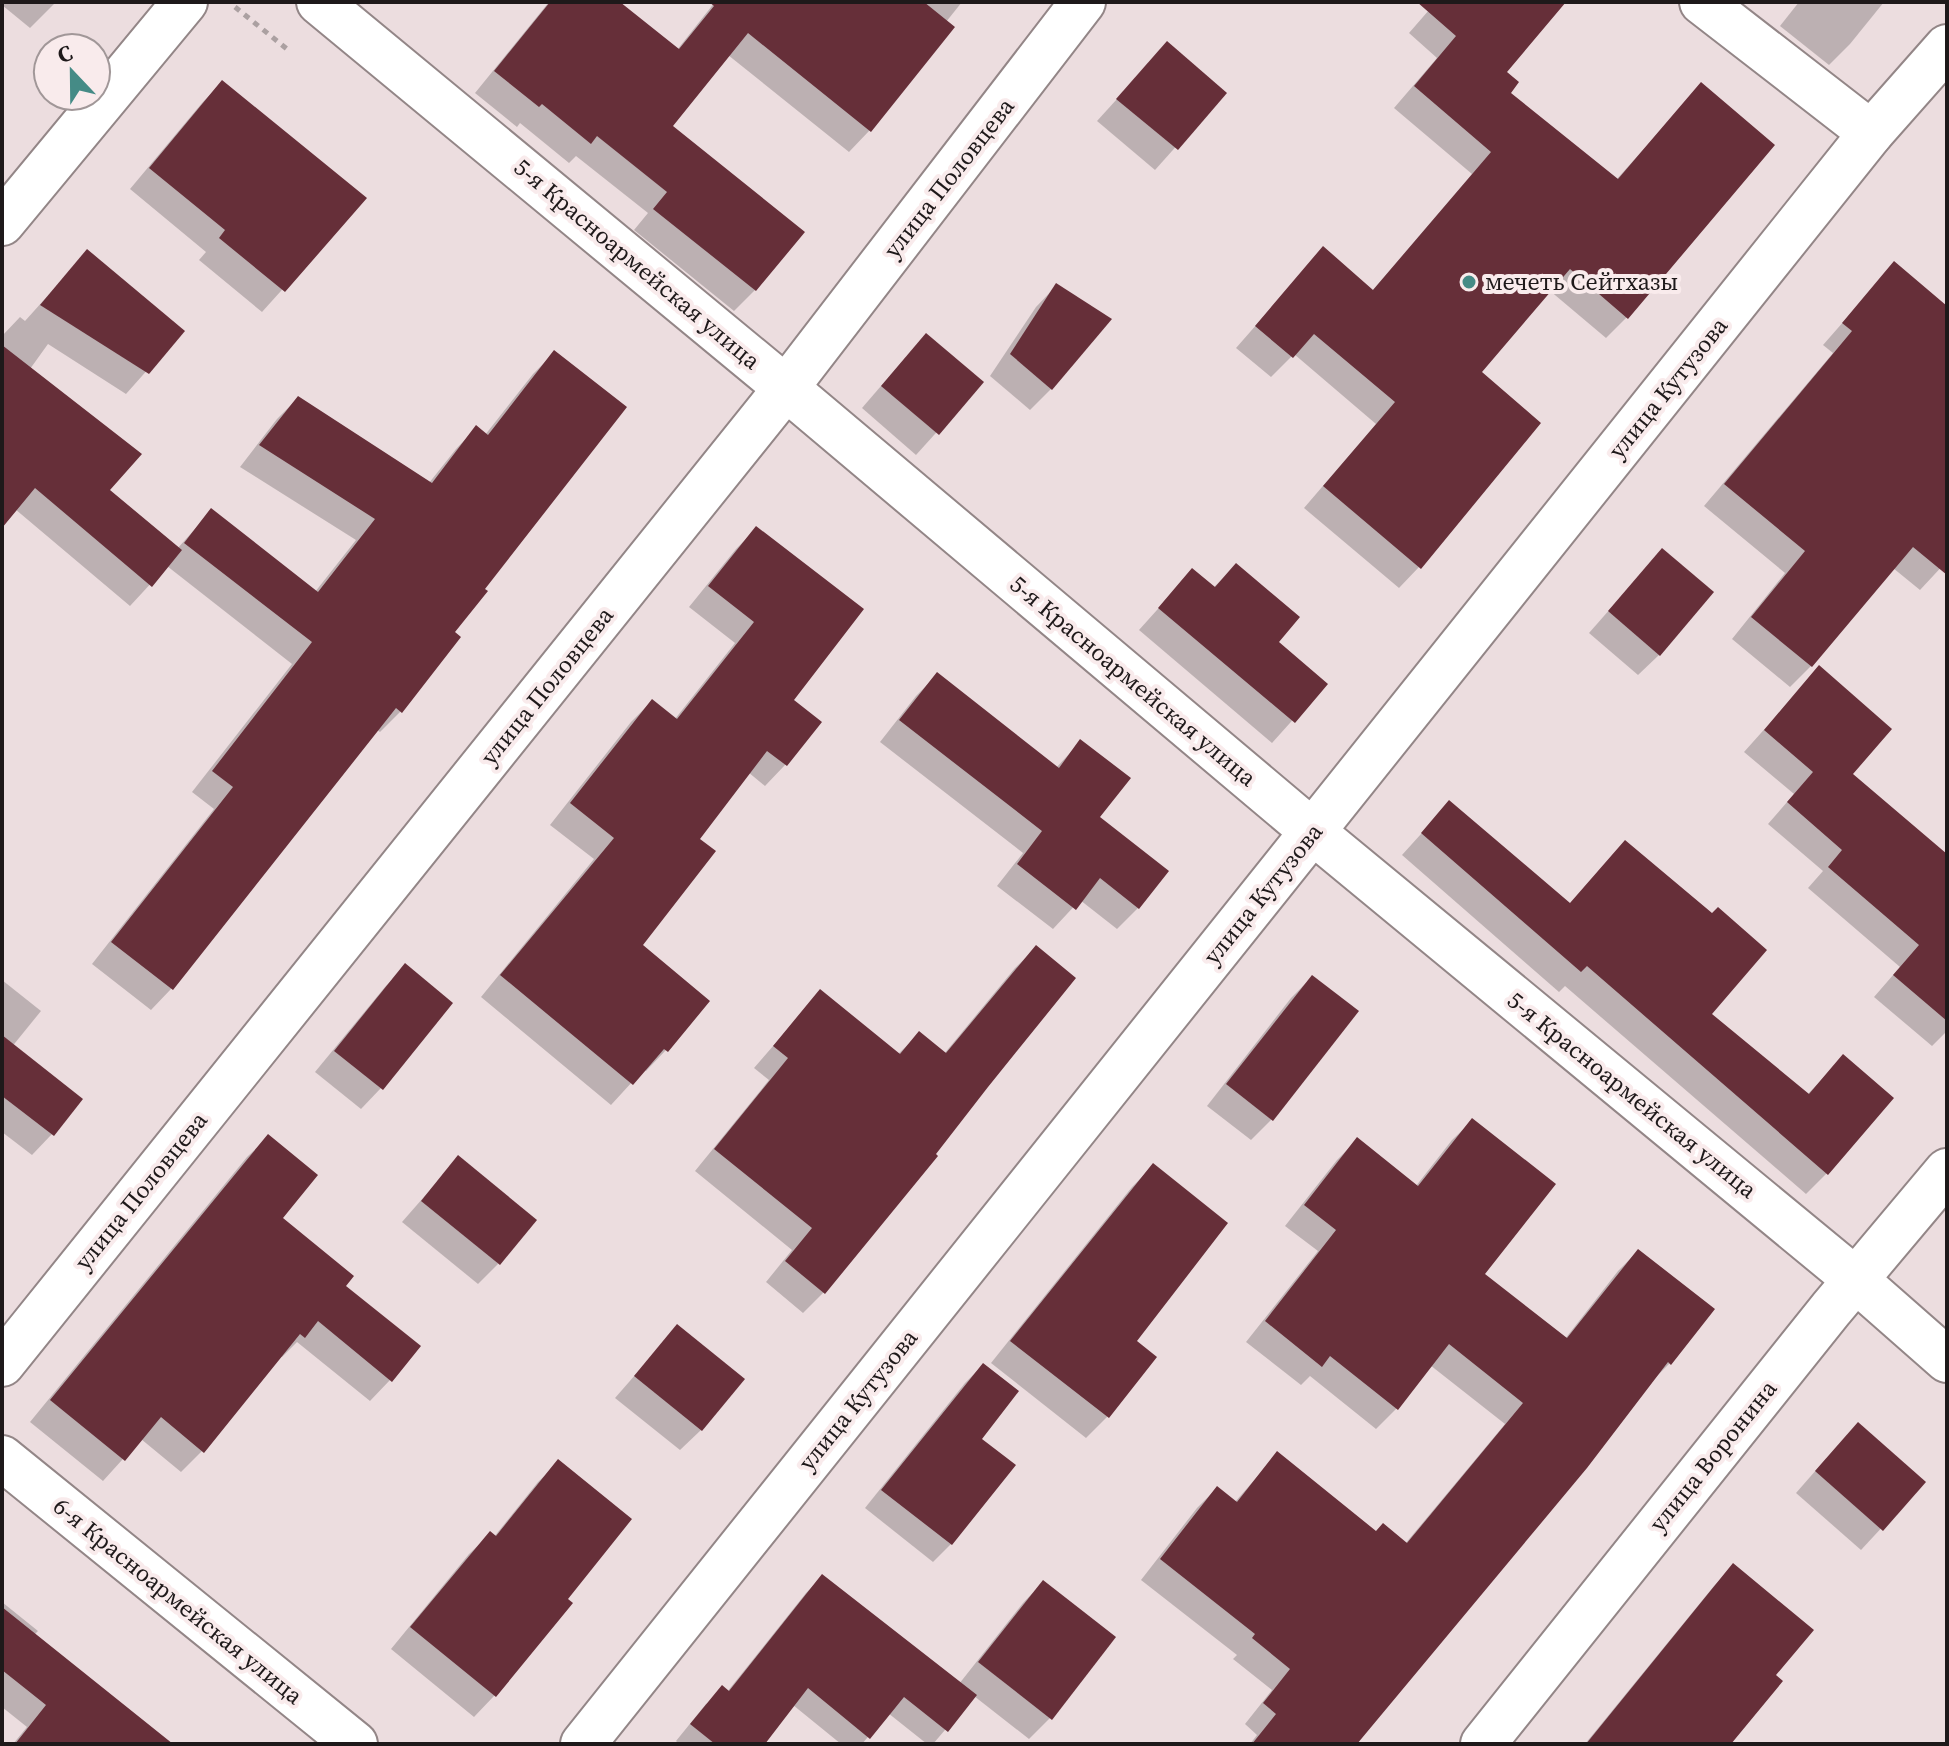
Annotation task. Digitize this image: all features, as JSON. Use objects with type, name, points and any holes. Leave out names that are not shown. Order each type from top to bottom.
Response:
[{"type":"street","points":[[2,223],[185,2]]},
{"type":"street","name":"5-я Красноармейская улица","points":[[319,2],[786,388],[1313,832],[1856,1280],[1947,1360]]},
{"type":"street","name":"улица Половцева","points":[[2,1364],[786,388],[1083,2]]},
{"type":"street","points":[[1702,2],[1871,133]]},
{"type":"street","name":"улица Кутузова","points":[[583,1744],[1871,133],[1947,47]]},
{"type":"street","name":"улица Воронина","points":[[1483,1744],[1947,1171]]},
{"type":"street","name":"6-я Красноармейская улица","points":[[2,1458],[355,1744]]},
{"type":"building","points":[[550,2],[620,2],[679,49],[714,6],[709,2],[924,2],[955,27],[871,132],[748,33],[673,126],[805,232],[756,291],[653,209],[667,192],[597,136],[591,144],[542,104],[539,107],[494,71]]},
{"type":"building","points":[[1417,2],[1566,2],[1507,72],[1519,82],[1511,93],[1618,179],[1701,82],[1775,145],[1628,319],[1570,269],[1482,372],[1541,423],[1421,569],[1323,486],[1395,402],[1314,334],[1293,358],[1255,326],[1323,246],[1373,290],[1491,152],[1414,86],[1456,36]]},
{"type":"building","points":[[1167,41],[1227,93],[1178,150],[1116,99]]},
{"type":"building","points":[[222,80],[367,198],[285,292],[219,238],[225,230],[149,168]]},
{"type":"building","points":[[87,249],[185,331],[149,374],[40,305]]},
{"type":"building","points":[[1894,261],[1947,306],[1947,575],[1913,547],[1812,667],[1751,617],[1805,551],[1724,484],[1852,331],[1842,323]]},
{"type":"building","points":[[1056,283],[1112,319],[1052,390],[1010,354]]},
{"type":"building","points":[[926,333],[984,382],[939,435],[881,386]]},
{"type":"building","points":[[2,345],[142,454],[110,490],[182,550],[152,587],[35,488],[2,528]]},
{"type":"building","points":[[554,350],[627,407],[485,589],[488,591],[455,632],[461,637],[402,713],[396,708],[173,990],[111,942],[233,787],[212,771],[312,642],[184,543],[211,508],[318,592],[375,519],[259,445],[298,396],[432,483],[476,425],[488,435]]},
{"type":"building","points":[[756,526],[864,609],[794,700],[822,722],[787,766],[767,751],[700,839],[716,851],[643,945],[710,1001],[668,1052],[664,1049],[633,1085],[500,975],[614,838],[570,803],[652,699],[677,719],[754,622],[708,586]]},
{"type":"building","points":[[1662,548],[1714,592],[1660,656],[1608,611]]},
{"type":"building","points":[[1236,563],[1300,617],[1279,642],[1328,684],[1295,723],[1158,608],[1192,568],[1215,587]]},
{"type":"building","points":[[1819,665],[1892,729],[1853,774],[1947,854],[1947,1021],[1893,975],[1919,945],[1828,867],[1842,850],[1787,802],[1813,772],[1764,730]]},
{"type":"building","points":[[937,672],[1059,768],[1080,739],[1131,778],[1100,817],[1169,871],[1139,909],[1100,878],[1076,910],[1017,864],[1042,831],[899,720]]},
{"type":"building","points":[[1449,800],[1570,903],[1625,840],[1712,913],[1718,907],[1767,950],[1712,1014],[1809,1094],[1843,1054],[1894,1098],[1828,1175],[1587,966],[1581,972],[1421,833]]},
{"type":"building","points":[[1036,945],[1076,978],[936,1154],[938,1156],[825,1294],[785,1261],[812,1228],[714,1149],[788,1058],[773,1046],[820,989],[900,1054],[919,1031],[946,1053]]},
{"type":"building","points":[[405,963],[453,1003],[383,1090],[334,1051]]},
{"type":"building","points":[[1312,975],[1359,1011],[1273,1121],[1226,1084]]},
{"type":"building","points":[[2,1035],[83,1099],[54,1136],[2,1096]]},
{"type":"building","points":[[1472,1118],[1556,1184],[1485,1274],[1567,1338],[1638,1249],[1715,1309],[1671,1365],[1668,1362],[1587,1468],[1357,1744],[1252,1744],[1276,1714],[1263,1703],[1290,1669],[1252,1638],[1255,1634],[1160,1559],[1217,1486],[1237,1502],[1277,1451],[1376,1531],[1383,1523],[1407,1543],[1523,1403],[1449,1344],[1398,1410],[1330,1356],[1322,1367],[1265,1321],[1336,1230],[1304,1205],[1357,1137],[1418,1186]]},
{"type":"building","points":[[268,1134],[318,1175],[283,1218],[354,1276],[346,1286],[421,1346],[392,1382],[318,1321],[305,1338],[300,1334],[204,1453],[161,1417],[125,1461],[50,1400]]},
{"type":"building","points":[[458,1155],[537,1220],[500,1265],[421,1201]]},
{"type":"building","points":[[1153,1163],[1228,1223],[1137,1341],[1157,1357],[1109,1418],[1010,1341]]},
{"type":"building","points":[[677,1324],[745,1379],[702,1431],[634,1376]]},
{"type":"building","points":[[983,1363],[1019,1391],[982,1439],[1016,1465],[952,1545],[881,1490]]},
{"type":"building","points":[[1858,1422],[1926,1482],[1883,1531],[1815,1471]]},
{"type":"building","points":[[558,1459],[632,1519],[568,1599],[573,1603],[496,1697],[410,1627],[490,1531],[496,1536]]},
{"type":"building","points":[[1733,1563],[1814,1630],[1776,1675],[1783,1681],[1731,1744],[1586,1744]]},
{"type":"building","points":[[822,1574],[977,1695],[948,1732],[904,1697],[870,1739],[808,1688],[765,1744],[715,1744],[690,1724],[722,1685],[729,1691]]},
{"type":"building","points":[[1043,1580],[1116,1637],[1052,1720],[978,1662]]},
{"type":"building","points":[[2,1607],[173,1744],[15,1744],[46,1705],[2,1670]]},
{"type":"place","name":"мечеть Сейтхазы","points":[[1469,282]]}]
